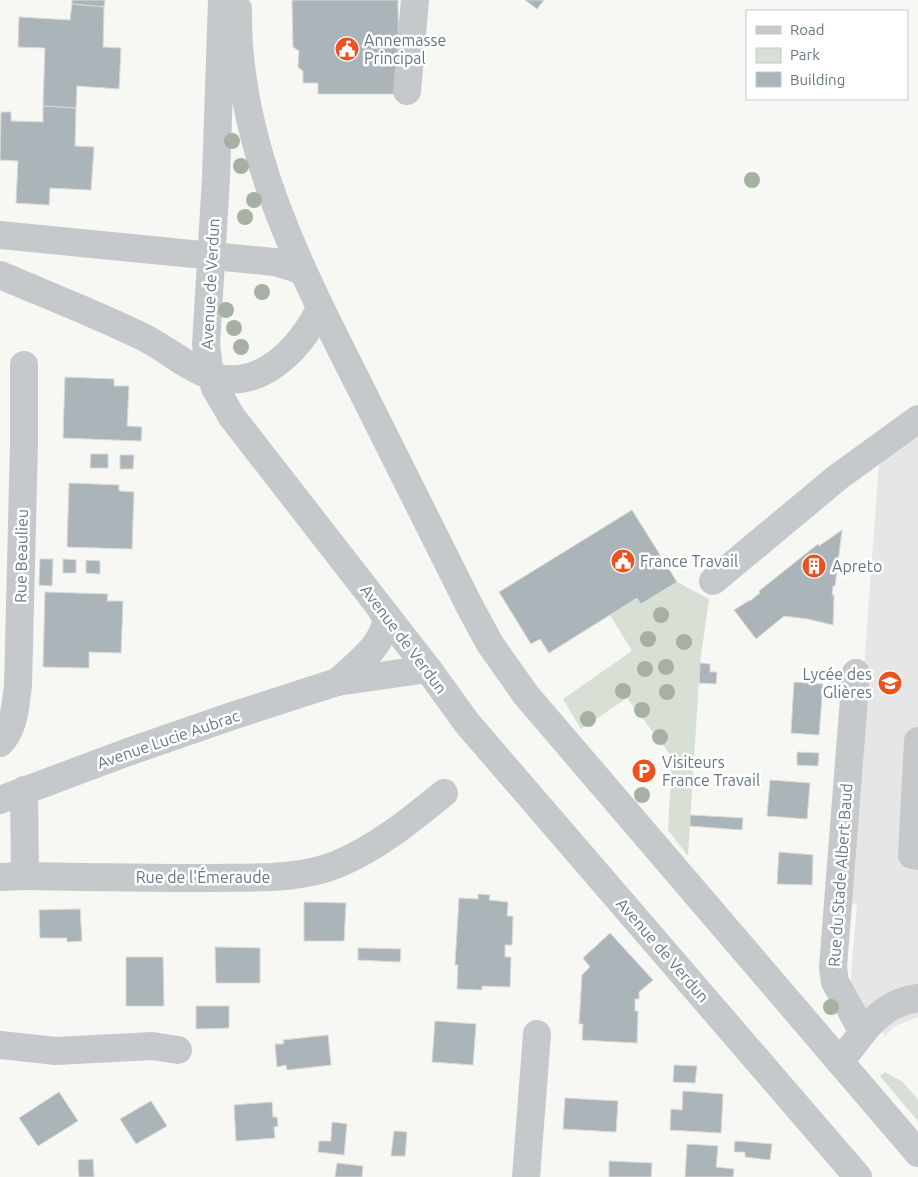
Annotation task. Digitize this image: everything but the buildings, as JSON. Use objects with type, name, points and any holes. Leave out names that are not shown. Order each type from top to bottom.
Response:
[{"type":"street","name":"Avenue de Verdun","points":[[222,0],[206,345],[211,376],[220,399],[428,669],[467,724],[771,1077],[846,1170]]},
{"type":"street","points":[[238,0],[240,65],[249,117],[265,175],[303,272],[320,308],[490,644],[526,695],[918,1153]]},
{"type":"street","points":[[407,91],[415,0]]},
{"type":"street","points":[[0,234],[274,262],[303,272]]},
{"type":"street","points":[[0,275],[144,337],[192,367],[211,376],[231,379],[241,379],[260,374],[271,368],[300,341],[314,322],[320,308]]},
{"type":"street","name":"Rue Beaulieu","points":[[0,743],[6,737],[13,721],[18,686],[24,365]]},
{"type":"street","points":[[713,580],[838,477],[918,419]]},
{"type":"street","name":"Avenue Lucie Aubrac","points":[[337,682],[375,647],[383,633],[387,619],[381,609]]},
{"type":"street","name":"Avenue Lucie Aubrac","points":[[12,795],[214,722],[337,682],[428,669]]},
{"type":"street","name":"Rue du Stade Albert Baud","points":[[856,673],[833,967],[835,982],[863,1032]]},
{"type":"street","points":[[918,742],[912,855],[918,856]]},
{"type":"street","name":"Rue de l'Émeraude","points":[[12,795],[12,876],[273,877],[310,872],[337,864],[401,828],[444,793]]},
{"type":"street","points":[[840,1062],[863,1032],[884,1010],[902,1001],[918,998]]},
{"type":"street","points":[[526,1177],[537,1034]]},
{"type":"street","points":[[0,1045],[56,1051],[152,1046],[178,1050]]},
{"type":"shaded area","name":"Lycée des Glières","points":[[918,433],[918,1017],[895,1026],[885,1036],[868,1009],[860,1007],[850,989],[857,904],[847,903],[879,463]]},
{"type":"green space","points":[[677,582],[709,599],[700,663],[688,856],[668,830],[672,757],[627,698],[581,729],[563,699],[632,651],[610,615],[637,598],[641,604]]},
{"type":"green space","points":[[885,1072],[903,1082],[918,1100],[918,1121],[880,1076]]},
{"type":"place","name":"Annemasse Principal","points":[[347,49]]},
{"type":"place","name":"France Travail","points":[[623,561]]},
{"type":"place","name":"Apreto","points":[[814,566]]},
{"type":"place","name":"Lycée des Glières","points":[[890,683]]},
{"type":"place","name":"Visiteurs France Travail","points":[[644,771]]}]
